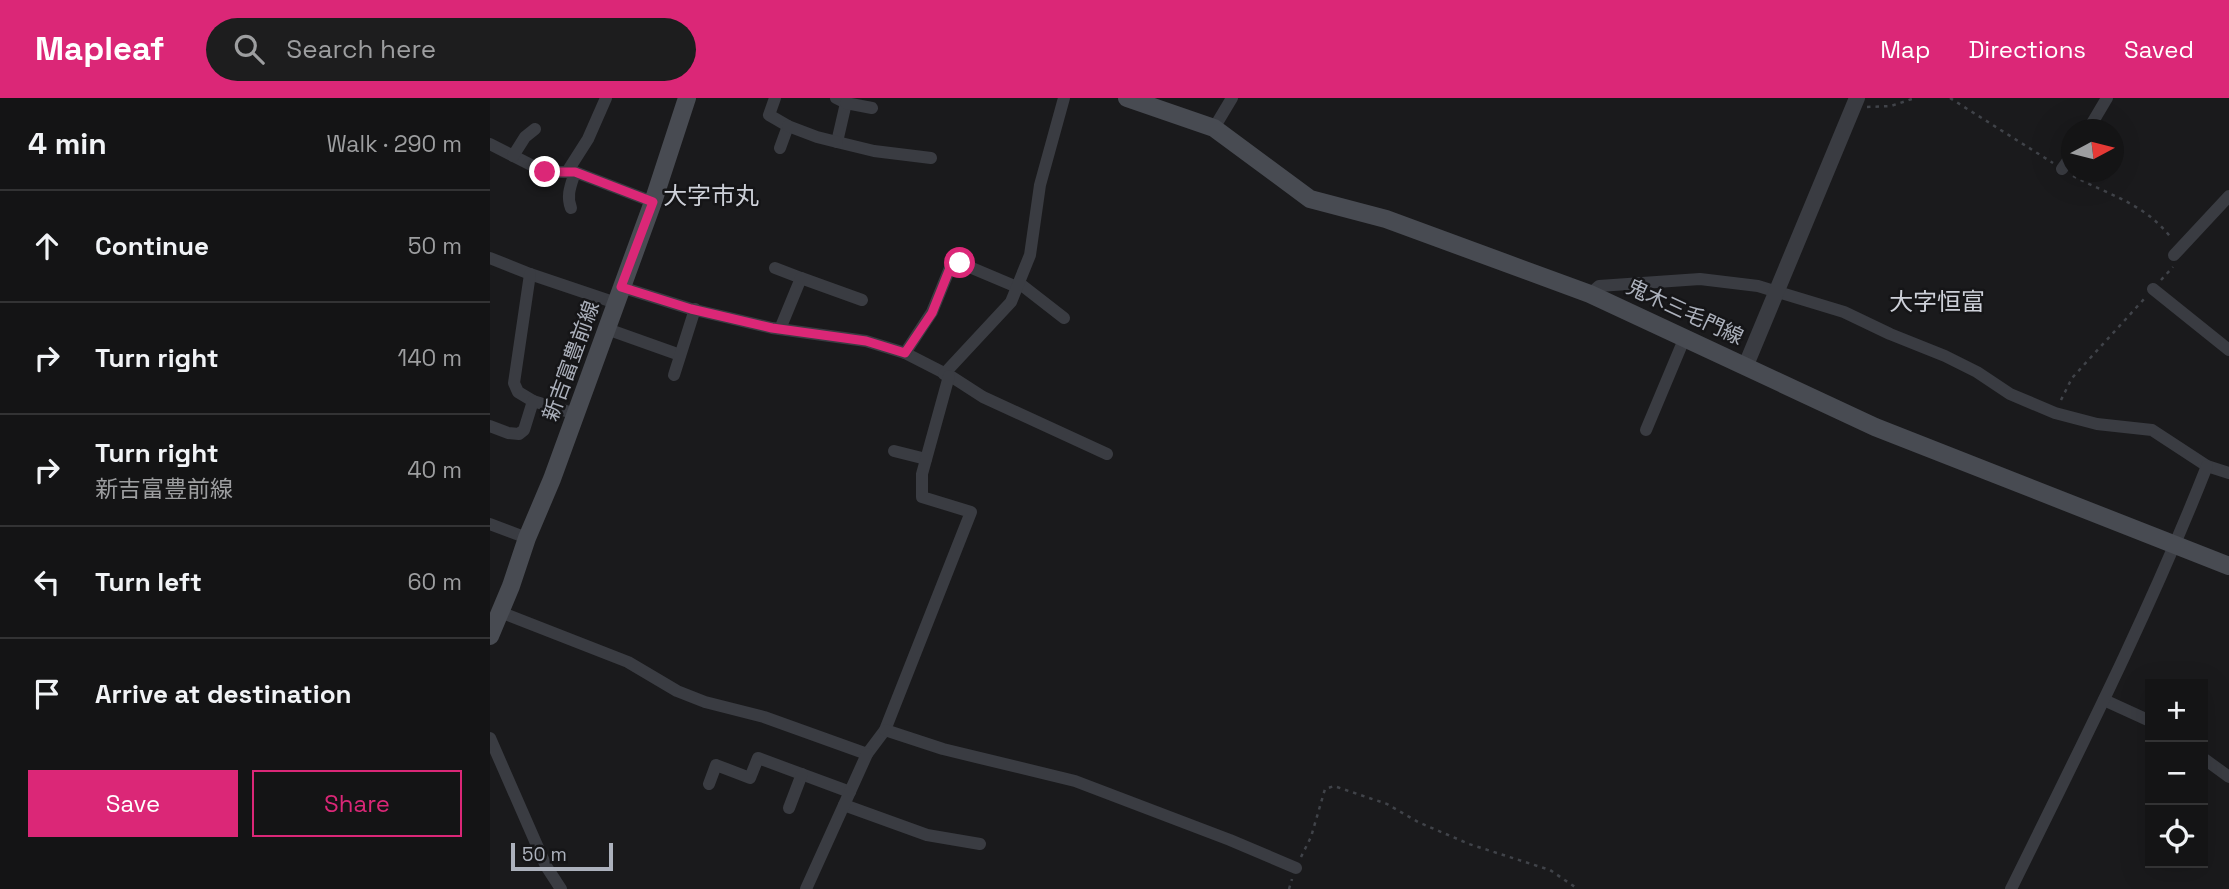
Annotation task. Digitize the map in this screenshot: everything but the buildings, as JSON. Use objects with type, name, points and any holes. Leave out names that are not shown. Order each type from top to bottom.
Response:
[{"type":"main road","name":"新吉富豊前線","points":[[490,636],[607,330],[687,98]]},
{"type":"main road","name":"鬼木三毛門線","points":[[1127,98],[1214,128],[1310,199],[1386,219],[1590,294],[1875,427],[2229,566]]},
{"type":"street","points":[[571,208],[568,193],[571,172],[606,98]]},
{"type":"street","points":[[775,98],[769,115],[788,126],[817,137],[874,151],[931,158]]},
{"type":"street","points":[[806,889],[867,754],[885,730],[971,512],[922,497],[922,474],[946,375],[1011,302],[1030,254],[1040,185],[1064,98]]},
{"type":"street","points":[[1214,128],[1232,98]]},
{"type":"street","points":[[2095,119],[2107,98]]},
{"type":"street","points":[[837,142],[841,101],[872,108]]},
{"type":"street","points":[[1746,365],[1855,101]]},
{"type":"street","points":[[780,148],[788,126]]},
{"type":"street","points":[[513,156],[525,137],[535,129]]},
{"type":"street","points":[[490,144],[545,172],[571,172],[653,202]]},
{"type":"street","points":[[2174,255],[2229,196]]},
{"type":"street","points":[[490,258],[530,274],[618,295],[695,309],[780,329],[866,341],[905,353],[983,397],[1107,454]]},
{"type":"street","points":[[905,353],[932,313],[952,263],[960,263],[1018,285],[1063,318]]},
{"type":"street","points":[[775,268],[862,300]]},
{"type":"street","points":[[530,274],[514,383],[517,392],[533,401],[576,414]]},
{"type":"street","points":[[780,329],[801,278]]},
{"type":"street","points":[[1590,294],[1599,286],[1700,279],[1758,286],[1844,312],[1945,356],[1977,372],[2010,394],[2055,413],[2097,424],[2152,430],[2207,466],[2229,473]]},
{"type":"street","points":[[2153,289],[2229,349]]},
{"type":"street","points":[[674,375],[695,309]]},
{"type":"street","points":[[607,330],[680,355]]},
{"type":"street","points":[[1646,430],[1685,337]]},
{"type":"street","points":[[490,426],[519,434],[524,430],[533,401]]},
{"type":"street","points":[[894,451],[926,459]]},
{"type":"street","points":[[2011,889],[2104,700],[2175,546],[2207,466]]},
{"type":"street","points":[[490,524],[527,538]]},
{"type":"street","points":[[500,612],[628,662],[677,691],[705,702],[764,718],[867,754]]},
{"type":"street","points":[[2104,700],[2145,719]]},
{"type":"street","points":[[885,730],[943,749],[1075,781],[1296,868]]},
{"type":"street","points":[[490,738],[546,866],[561,889]]},
{"type":"street","points":[[709,784],[716,765],[750,778],[758,758],[850,792]]},
{"type":"street","points":[[2208,762],[2229,777]]},
{"type":"street","points":[[789,808],[802,774]]},
{"type":"street","points":[[844,804],[927,835],[980,844]]},
{"type":"path","points":[[1855,101],[1875,108],[1915,98]]},
{"type":"path","points":[[1950,98],[2061,168]]},
{"type":"path","points":[[2055,413],[2072,378],[2174,266],[2173,240],[2152,216],[2133,204],[2085,182]]},
{"type":"path","points":[[1289,889],[1311,837],[1325,789],[1334,786],[1387,804],[1418,822],[1469,844],[1550,870],[1578,889]]},
{"type":"district","name":"大字市丸","points":[[711,196]]},
{"type":"district","name":"大字恒富","points":[[1937,302]]},
{"type":"route","points":[[545,172],[575,172],[653,202],[621,287],[691,309],[772,328],[866,341],[905,353],[932,313],[952,263],[960,263]]}]
